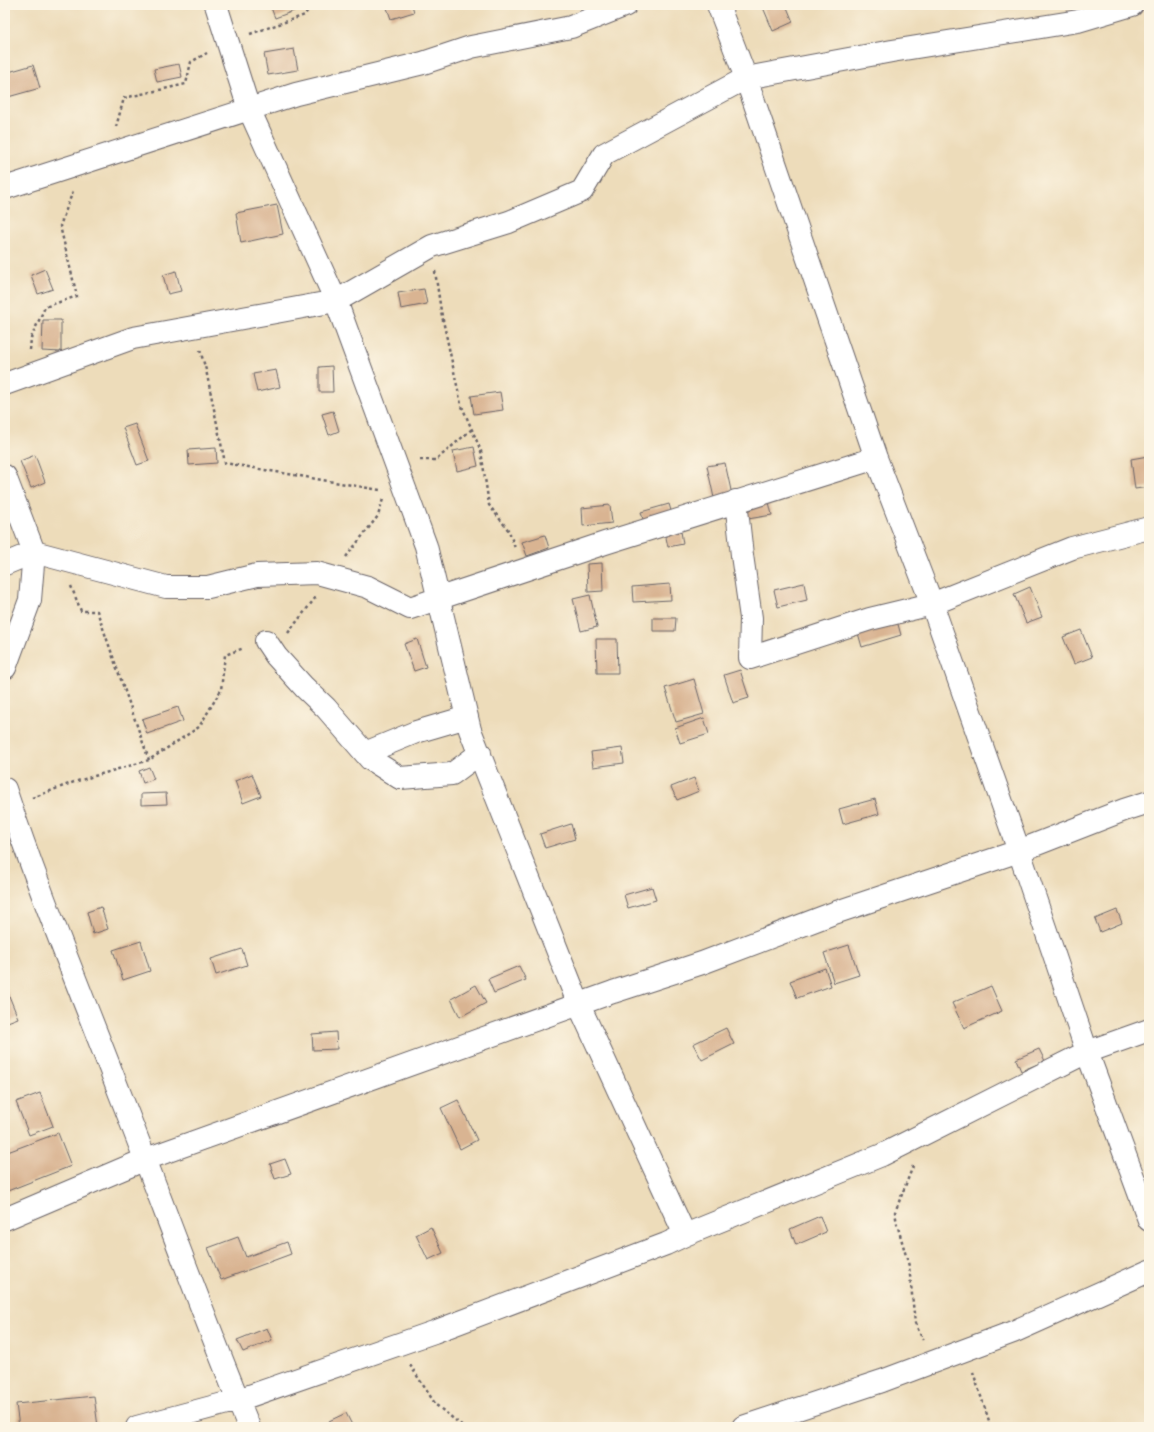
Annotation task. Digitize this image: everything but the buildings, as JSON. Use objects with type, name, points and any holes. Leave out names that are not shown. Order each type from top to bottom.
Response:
[{"type":"street","points":[[216,5],[249,109],[336,301],[426,546],[470,730],[579,1005],[685,1235]]},
{"type":"street","points":[[5,188],[296,94],[423,63],[471,47],[571,27],[626,5]]},
{"type":"street","points":[[718,5],[746,78],[876,458],[932,604],[1087,1052],[1149,1220]]},
{"type":"street","points":[[5,384],[133,338],[336,301],[432,246],[509,222],[582,191],[604,154],[746,78],[892,51],[1078,21],[1132,5]]},
{"type":"street","points":[[5,564],[34,552],[166,588],[208,588],[257,575],[317,573],[368,588],[410,608],[736,501],[876,458]]},
{"type":"street","points":[[5,476],[34,552],[30,600],[5,668]]},
{"type":"street","points":[[736,501],[751,618],[750,658],[870,620],[932,604],[1072,548],[1149,528]]},
{"type":"street","points":[[266,641],[276,656],[304,687],[326,708],[370,759],[400,778],[452,774],[480,753]]},
{"type":"street","points":[[365,753],[416,732],[467,717]]},
{"type":"street","points":[[5,789],[23,844],[146,1159],[211,1333],[249,1427]]},
{"type":"street","points":[[5,1219],[146,1159],[613,992],[702,963],[834,913],[1019,852],[1124,810],[1149,802]]},
{"type":"street","points":[[137,1427],[238,1400],[396,1345],[666,1244],[882,1155],[1087,1052],[1149,1030]]},
{"type":"street","points":[[744,1427],[882,1381],[1013,1332],[1149,1271]]},
{"type":"path","points":[[432,246],[441,311],[461,404],[482,451],[489,505],[509,531],[522,570]]},
{"type":"path","points":[[194,326],[206,370],[225,463],[385,491]]},
{"type":"path","points":[[60,559],[80,611],[97,611],[149,760]]},
{"type":"path","points":[[914,1164],[894,1212],[909,1266],[915,1322],[925,1346],[950,1355],[971,1366],[991,1427]]},
{"type":"path","points":[[396,1345],[436,1405],[464,1427]]}]
